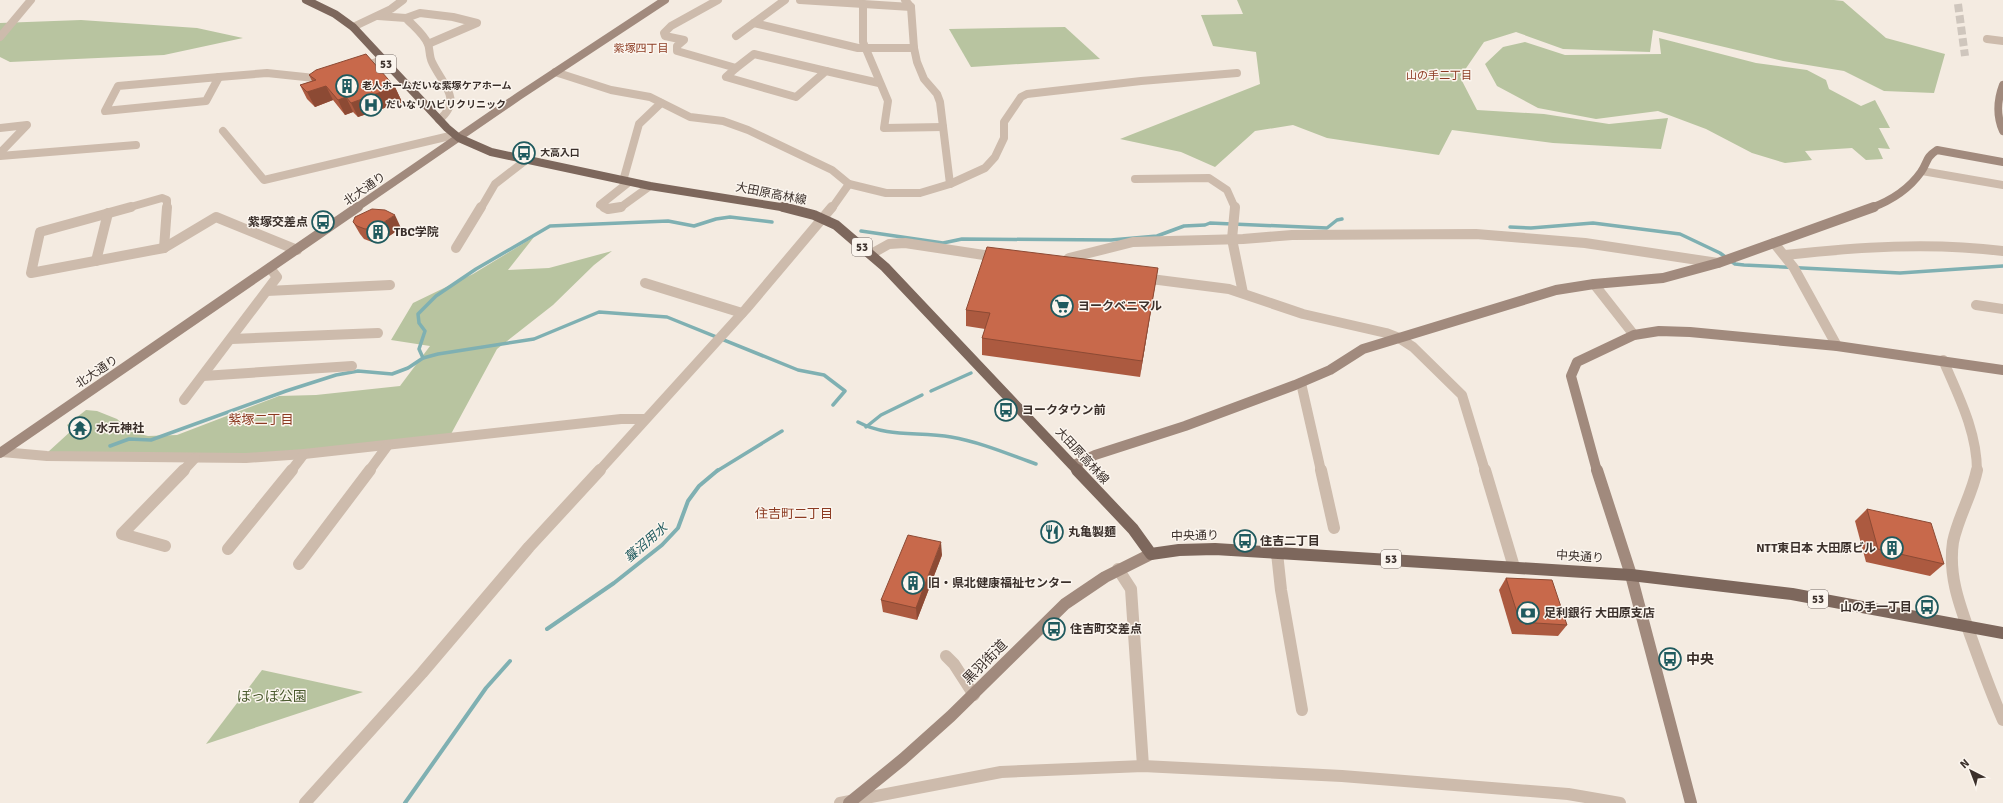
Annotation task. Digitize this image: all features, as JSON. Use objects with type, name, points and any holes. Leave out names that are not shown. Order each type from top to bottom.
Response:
[{"type":"main road","name":"大田原高林線","points":[[306,0],[335,14],[353,27],[439,120],[457,136],[479,148],[526,160],[650,186],[776,205],[824,218],[836,225],[885,267],[1074,465],[1133,529],[1151,554]]},
{"type":"main road","name":"中央通り","points":[[1151,554],[1180,550],[1215,549],[1631,575],[1792,594],[2003,633]]},
{"type":"street","points":[[0,37],[31,0]]},
{"type":"street","points":[[353,27],[378,16],[403,0]]},
{"type":"street","name":"北大通り","points":[[1,453],[297,250],[457,136],[665,0]]},
{"type":"street","points":[[718,0],[671,26],[664,33],[665,36],[684,40],[677,46],[677,51],[736,68]]},
{"type":"street","points":[[736,36],[785,0]]},
{"type":"street","points":[[800,0],[910,7]]},
{"type":"street","points":[[905,0],[910,7],[914,48],[924,79],[937,94],[940,102],[950,184]]},
{"type":"street","points":[[864,4],[863,42],[879,83],[888,101],[884,128],[943,128]]},
{"type":"street","points":[[378,16],[406,18],[420,13],[453,17],[477,24],[428,44]]},
{"type":"street","points":[[406,18],[428,44],[431,61],[444,79],[450,91],[450,109],[447,115],[439,120]]},
{"type":"street","points":[[754,23],[865,48],[914,48]]},
{"type":"street","points":[[1987,39],[2003,41]]},
{"type":"street","points":[[826,71],[796,97],[726,77],[754,54],[879,83]]},
{"type":"street","points":[[352,70],[382,60]]},
{"type":"street","points":[[555,72],[611,90],[650,97],[690,117],[723,121],[748,130],[832,170],[849,184],[886,193],[920,193],[950,184],[985,168],[995,157],[1004,138],[1004,122],[1022,97],[1027,94],[1141,81],[1237,73]]},
{"type":"street","points":[[219,77],[206,101],[105,111],[118,86],[219,77],[267,73],[289,74],[322,79],[329,77]]},
{"type":"street","points":[[2003,85],[1997,104],[1997,112],[2003,131]]},
{"type":"street","points":[[650,186],[621,207],[608,209],[600,205],[606,197],[620,190],[626,181],[639,124],[662,103]]},
{"type":"street","points":[[0,128],[26,125],[0,153]]},
{"type":"street","points":[[223,130],[264,180],[457,136]]},
{"type":"street","points":[[0,156],[136,145]]},
{"type":"street","points":[[1074,465],[1095,455],[1185,426],[1301,383],[1330,370],[1363,350],[1399,338],[1556,290],[1594,284],[1663,278],[1718,263],[1884,203],[1910,185],[1922,171],[1930,155],[1937,150],[2003,162]]},
{"type":"street","points":[[456,248],[495,184],[526,160]]},
{"type":"street","points":[[1922,171],[2003,185]]},
{"type":"street","points":[[1135,179],[1209,178],[1227,190],[1235,205],[1232,239],[1243,293]]},
{"type":"street","points":[[305,803],[422,673],[529,547],[742,313],[824,218],[849,184]]},
{"type":"street","points":[[164,248],[167,200],[162,198],[40,232],[31,273],[164,248],[216,217],[297,250]]},
{"type":"street","points":[[96,261],[108,213]]},
{"type":"street","points":[[1075,268],[1056,265],[1069,258],[1133,242],[1232,239],[1292,235],[1476,234],[1585,243],[1718,263]]},
{"type":"street","points":[[871,254],[889,244],[905,243],[1006,258]]},
{"type":"street","points":[[1774,243],[1786,255],[1837,346]]},
{"type":"street","points":[[1786,255],[1841,249],[1916,246],[1982,248],[2003,251]]},
{"type":"street","points":[[184,400],[232,339],[277,277],[270,268]]},
{"type":"street","points":[[1135,277],[1229,289],[1303,314],[1399,338],[1413,347],[1462,395],[1514,567]]},
{"type":"street","points":[[645,283],[742,313]]},
{"type":"street","points":[[1594,284],[1634,335]]},
{"type":"street","points":[[267,291],[390,286]]},
{"type":"street","points":[[1976,306],[2003,309]]},
{"type":"street","points":[[1691,803],[1631,575],[1598,474],[1571,376],[1577,362],[1634,335],[1659,331],[1690,332],[1837,346],[1943,360],[2003,370]]},
{"type":"street","points":[[232,339],[378,333]]},
{"type":"street","points":[[1943,360],[1974,443],[1977,466],[1975,484],[1962,514],[1953,549],[1952,571],[1965,626],[1989,691],[2003,720]]},
{"type":"street","points":[[203,376],[352,366]]},
{"type":"street","points":[[1301,383],[1334,528]]},
{"type":"street","points":[[1,453],[47,456],[246,458],[304,454],[621,419],[645,419]]},
{"type":"street","points":[[299,564],[388,445]]},
{"type":"street","points":[[228,549],[304,454]]},
{"type":"street","points":[[165,546],[122,534],[195,458]]},
{"type":"street","points":[[1277,553],[1281,590],[1302,710]]},
{"type":"street","name":"黒羽街道","points":[[847,803],[903,759],[974,695],[1054,614],[1082,591],[1118,570],[1151,554]]},
{"type":"street","points":[[1118,570],[1131,589],[1143,766]]},
{"type":"street","points":[[946,656],[954,664],[974,695]]},
{"type":"street","points":[[847,803],[1002,772],[1143,766],[1342,776],[1568,794],[1620,803]]},
{"type":"green space","points":[[1237,0],[1834,0],[1843,1],[1886,38],[1945,54],[1934,93],[1884,91],[1844,71],[1783,61],[1653,30],[1650,52],[1563,49],[1516,32],[1484,42],[1460,77],[1477,110],[1544,114],[1609,124],[1668,118],[1661,149],[1553,143],[1452,130],[1439,155],[1327,138],[1293,125],[1255,131],[1215,167],[1181,152],[1120,139],[1260,84],[1256,52],[1213,46],[1201,15],[1243,14]]},
{"type":"green space","points":[[81,20],[197,28],[243,38],[164,55],[10,62],[0,57],[0,23]]},
{"type":"green space","points":[[1065,27],[1100,59],[971,67],[949,29]]},
{"type":"green space","points":[[1659,38],[1756,63],[1807,70],[1826,80],[1829,89],[1861,106],[1875,100],[1890,128],[1879,128],[1890,149],[1878,148],[1883,159],[1866,160],[1852,148],[1805,151],[1812,160],[1785,163],[1752,153],[1706,129],[1658,111],[1596,119],[1538,108],[1497,86],[1485,64],[1503,47],[1525,42],[1565,55],[1661,54]]},
{"type":"green space","points":[[534,237],[508,270],[549,268],[612,251],[594,265],[553,305],[497,349],[451,434],[305,451],[246,455],[48,452],[71,431],[67,425],[86,410],[97,411],[117,419],[132,432],[148,436],[177,435],[279,396],[316,395],[400,386],[430,346],[391,340],[413,303],[473,274]]},
{"type":"green space","name":"ぽっぽ公園","points":[[262,670],[363,692],[206,744]]},
{"type":"building","points":[[366,54],[395,87],[351,103],[346,97],[338,100],[326,86],[307,92],[300,85],[316,80],[309,75],[316,70]]},
{"type":"building","points":[[372,209],[385,210],[395,215],[375,228],[365,229],[357,226],[353,222],[355,217]]},
{"type":"building","name":"ヨークベニマル","points":[[987,247],[1158,268],[1142,361],[982,338],[990,313],[966,310]]},
{"type":"building","points":[[1867,509],[1931,523],[1944,564],[1878,549]]},
{"type":"building","name":"旧・県北健康福祉センター","points":[[908,535],[941,542],[916,608],[881,600]]},
{"type":"building","points":[[1506,578],[1552,580],[1567,625],[1520,622]]},
{"type":"waterway","points":[[423,358],[419,349],[425,331],[419,323],[418,314],[436,296],[476,269],[550,226],[668,221],[694,226],[716,219],[730,217],[772,222]]},
{"type":"waterway","points":[[861,231],[943,243],[962,239],[1111,240],[1157,236],[1184,226],[1205,225],[1210,223],[1327,228],[1337,220],[1342,219]]},
{"type":"waterway","points":[[1510,227],[1531,228],[1593,223],[1680,234],[1720,253],[1735,264],[1744,265],[1900,273],[2003,266]]},
{"type":"waterway","points":[[423,358],[438,354],[534,339],[599,312],[667,317],[798,370],[824,375],[845,391],[833,405]]},
{"type":"waterway","points":[[110,446],[129,439],[151,440],[286,391],[336,375],[358,371],[392,374],[408,368],[423,358]]},
{"type":"waterway","points":[[931,391],[971,373]]},
{"type":"waterway","points":[[867,426],[881,415],[922,395]]},
{"type":"waterway","points":[[858,422],[867,426]]},
{"type":"waterway","points":[[867,426],[892,432],[939,435],[962,439],[1036,464]]},
{"type":"waterway","name":"蟇沼用水","points":[[717,471],[782,431]]},
{"type":"waterway","name":"蟇沼用水","points":[[547,629],[614,583],[662,545],[678,528],[688,501],[699,486],[718,470]]},
{"type":"waterway","name":"蟇沼用水","points":[[405,803],[486,688],[510,661]]},
{"type":"tunnel","points":[[1958,4],[1965,56]]},
{"type":"place","name":"老人ホームだいな紫塚ケアホーム","points":[[347,86]]},
{"type":"place","name":"だいなリハビリクリニック","points":[[371,105]]},
{"type":"place","name":"大高入口","points":[[524,153]]},
{"type":"place","name":"紫塚交差点","points":[[323,222]]},
{"type":"place","name":"TBC学院","points":[[378,232]]},
{"type":"place","name":"ヨークベニマル","points":[[1062,306]]},
{"type":"place","name":"ヨークタウン前","points":[[1006,410]]},
{"type":"place","name":"水元神社","points":[[80,428]]},
{"type":"place","name":"丸亀製麺","points":[[1052,532]]},
{"type":"place","name":"住吉二丁目","points":[[1245,541]]},
{"type":"place","name":"NTT東日本 大田原ビル","points":[[1892,548]]},
{"type":"place","name":"旧・県北健康福祉センター","points":[[913,583]]},
{"type":"place","name":"山の手一丁目","points":[[1927,607]]},
{"type":"place","name":"足利銀行 大田原支店","points":[[1528,613]]},
{"type":"place","name":"住吉町交差点","points":[[1054,629]]},
{"type":"place","name":"中央","points":[[1670,659]]},
{"type":"district","name":"紫塚四丁目","points":[[641,48]]},
{"type":"district","name":"山の手二丁目","points":[[1439,75]]},
{"type":"district","name":"紫塚二丁目","points":[[261,420]]},
{"type":"district","name":"住吉町二丁目","points":[[794,514]]}]
